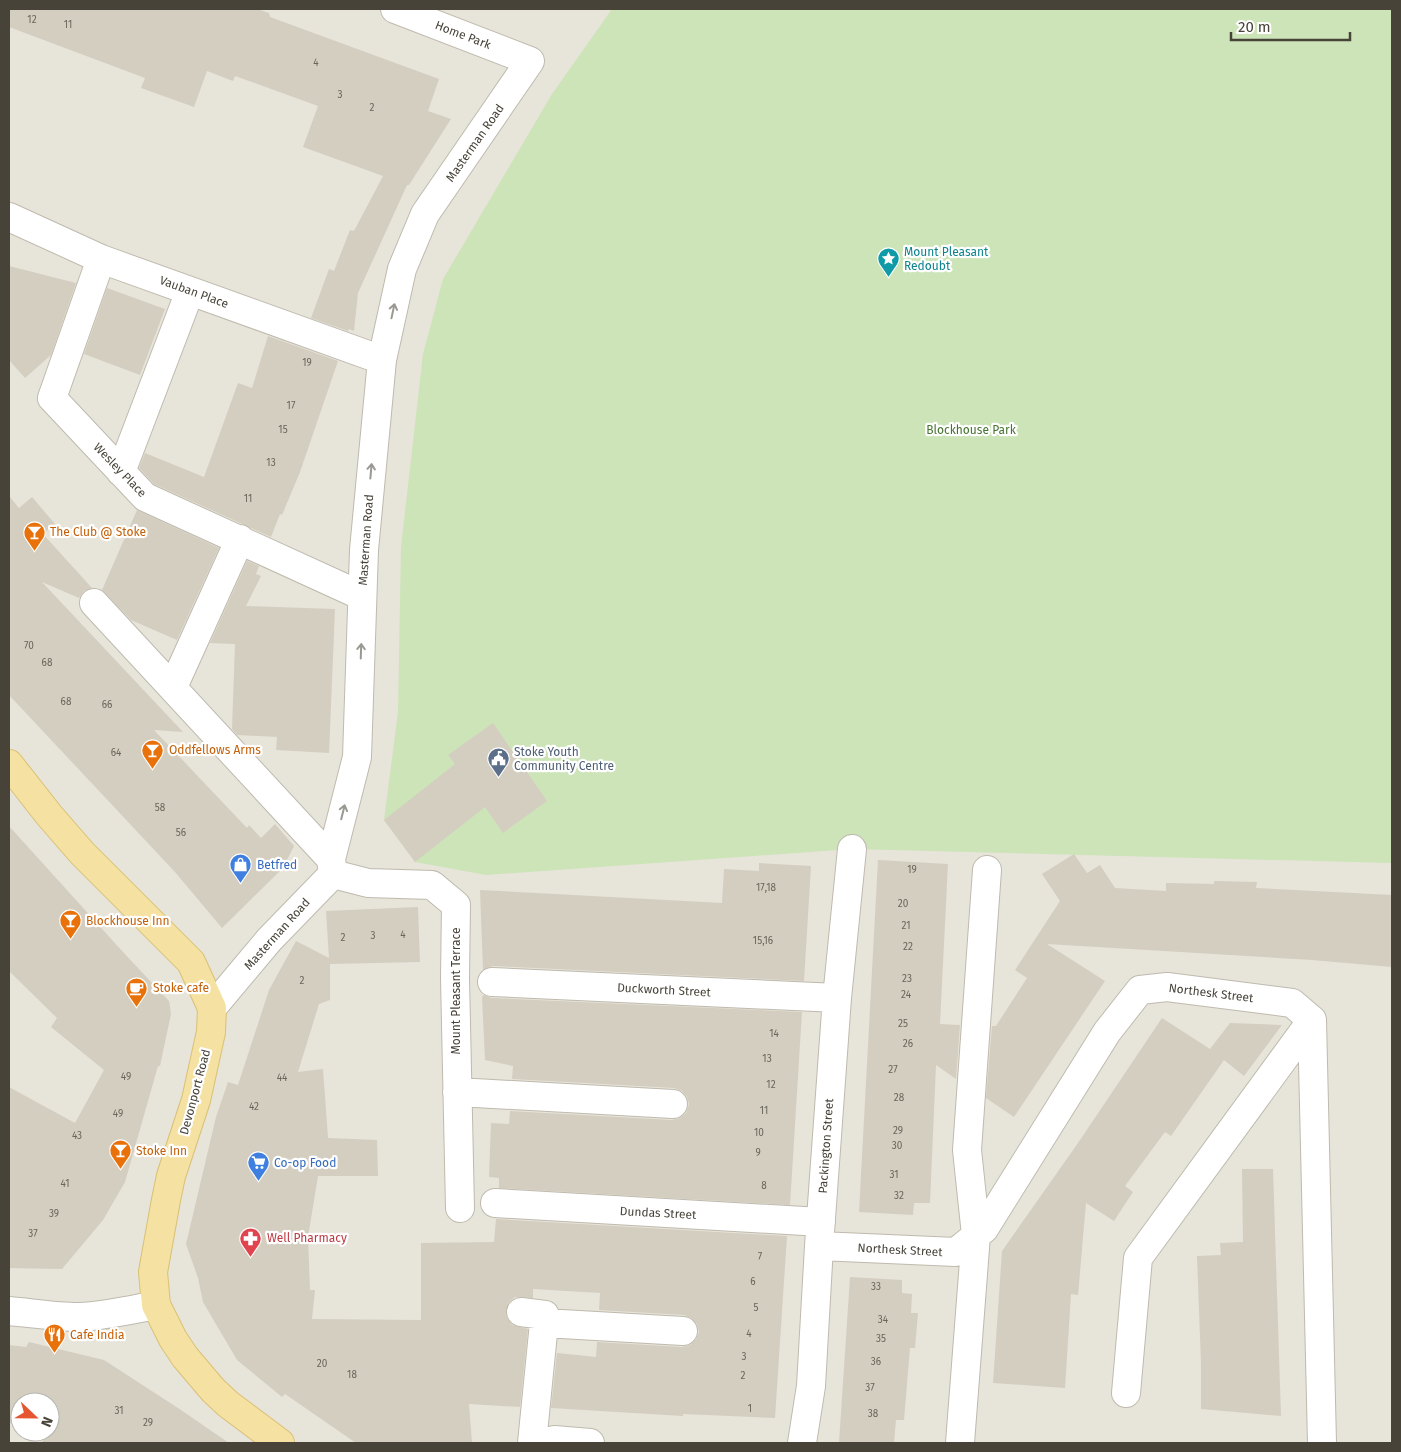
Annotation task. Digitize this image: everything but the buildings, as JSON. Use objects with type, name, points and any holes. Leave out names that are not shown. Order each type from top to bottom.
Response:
[{"type":"main road","name":"Devonport Road","points":[[9,764],[82,853],[191,962],[212,1008],[211,1032],[196,1100],[171,1176],[166,1200],[153,1272],[156,1305],[172,1339],[209,1384],[228,1404],[280,1443]]},
{"type":"street","name":"Home Park","points":[[395,9],[530,61]]},
{"type":"street","name":"Masterman Road","points":[[212,1008],[332,866],[357,757],[364,550],[382,360],[402,269],[425,214],[530,61]]},
{"type":"street","name":"Vauban Place","points":[[9,217],[101,259],[382,360]]},
{"type":"street","name":"Wesley Place","points":[[101,259],[52,398],[145,497],[362,596]]},
{"type":"street","points":[[121,472],[190,291]]},
{"type":"street","points":[[173,688],[240,539]]},
{"type":"street","points":[[94,603],[173,688],[332,866]]},
{"type":"street","name":"Packington Street","points":[[802,1443],[811,1386],[837,998],[852,849]]},
{"type":"street","name":"Mount Pleasant Terrace","points":[[332,866],[368,883],[432,885],[456,905],[454,978],[460,1208]]},
{"type":"street","points":[[960,1443],[976,1235],[967,1150],[987,870]]},
{"type":"street","name":"Duckworth Street","points":[[492,982],[837,998]]},
{"type":"street","name":"Northesk Street","points":[[820,1234],[956,1252],[984,1228],[1107,1032],[1140,990],[1167,987],[1292,1003],[1312,1020]]},
{"type":"street","points":[[1126,1393],[1138,1258],[1312,1020]]},
{"type":"street","points":[[1312,1020],[1322,1443]]},
{"type":"street","points":[[457,1092],[673,1104]]},
{"type":"street","name":"Dundas Street","points":[[495,1203],[820,1234]]},
{"type":"street","points":[[9,1311],[79,1317],[109,1314],[156,1305]]},
{"type":"street","points":[[532,1443],[533,1317],[683,1331]]},
{"type":"street","points":[[542,1443],[554,1440],[590,1443]]},
{"type":"shaded area","points":[[9,9],[1392,9],[1392,1443],[9,1443]]},
{"type":"green space","name":"Blockhouse Park","points":[[612,9],[1392,9],[1392,863],[852,849],[486,875],[415,862],[384,820],[398,712],[401,547],[423,354],[443,279],[552,94]]},
{"type":"place","name":"Mount Pleasant Redoubt","points":[[888,278]]},
{"type":"place","name":"The Club @ Stoke","points":[[34,551]]},
{"type":"place","name":"Oddfellows Arms","points":[[153,769]]},
{"type":"place","name":"Stoke Youth Community Centre","points":[[498,778]]},
{"type":"place","name":"Betfred","points":[[241,884]]},
{"type":"place","name":"Blockhouse Inn","points":[[70,940]]},
{"type":"place","name":"Stoke cafe","points":[[137,1007]]},
{"type":"place","name":"Stoke Inn","points":[[120,1170]]},
{"type":"place","name":"Co-op Food","points":[[258,1182]]},
{"type":"place","name":"Well Pharmacy","points":[[251,1257]]},
{"type":"place","name":"Cafe India","points":[[54,1354]]}]
